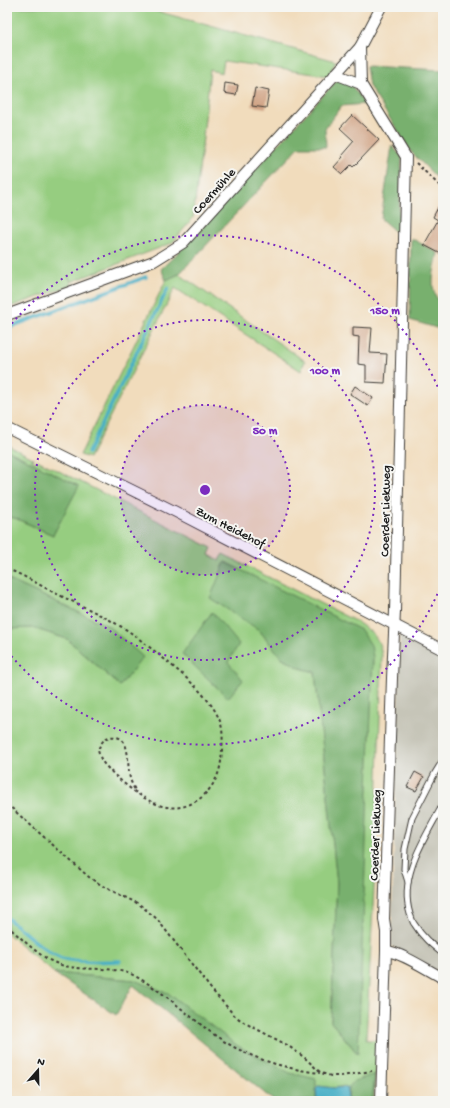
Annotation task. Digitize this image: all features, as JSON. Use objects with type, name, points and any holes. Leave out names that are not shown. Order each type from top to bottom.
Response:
[{"type":"street","name":"Coermühle","points":[[7,315],[154,261],[183,243],[360,47],[381,7]]},
{"type":"street","points":[[335,74],[361,84],[360,47]]},
{"type":"street","name":"Coerder Liekweg","points":[[361,84],[406,157],[394,625],[384,919],[386,951],[381,1101]]},
{"type":"street","name":"Zum Heidehof","points":[[7,428],[181,515],[443,650]]},
{"type":"street","points":[[386,951],[401,955],[443,978]]},
{"type":"lane","points":[[408,882],[404,870],[405,849],[412,818],[435,772],[443,760]]},
{"type":"lane","points":[[443,804],[415,858],[408,882],[407,903],[414,924],[428,942],[443,954]]},
{"type":"path","points":[[401,148],[443,189]]},
{"type":"path","points":[[7,569],[122,626],[180,673],[201,693],[215,710],[221,725],[223,746],[220,766],[215,781],[208,792],[198,801],[186,805],[174,808],[161,806],[136,792],[103,763],[98,750],[100,744],[107,738],[115,737],[123,740],[128,750],[130,777],[136,792]]},
{"type":"path","points":[[7,804],[90,878],[106,888],[139,904],[149,911],[157,919],[211,989],[235,1016],[245,1023],[287,1045],[305,1058],[321,1073]]},
{"type":"path","points":[[7,926],[44,957],[58,964],[73,967],[124,971],[134,976],[162,993],[215,1035],[231,1045],[283,1067],[331,1076],[382,1070]]},
{"type":"shaded area","points":[[400,634],[443,657],[443,974],[391,946]]},
{"type":"green space","points":[[7,7],[142,7],[336,61],[328,76],[224,61],[222,73],[210,70],[193,218],[172,243],[71,282],[68,275],[72,285],[7,308]]},
{"type":"green space","points":[[366,66],[443,70],[443,184],[412,153],[369,86]]},
{"type":"green space","points":[[339,78],[349,82],[365,104],[341,106],[325,129],[326,147],[299,147],[179,274],[166,280],[161,269],[187,244]]},
{"type":"green space","points":[[392,146],[402,157],[398,234],[381,219]]},
{"type":"green space","points":[[411,238],[438,253],[433,284],[436,296],[439,301],[443,302],[443,330],[410,320]]},
{"type":"green space","points":[[179,274],[305,361],[301,371],[175,288],[89,458],[80,455],[166,280]]},
{"type":"green space","points":[[7,445],[33,458],[32,460],[35,462],[37,460],[212,548],[209,555],[219,560],[223,554],[357,622],[371,632],[377,639],[382,656],[375,868],[366,1040],[377,1040],[374,1101],[347,1101],[348,1091],[345,1086],[334,1088],[318,1086],[316,1089],[317,1101],[274,1101],[134,980],[54,973],[7,933],[7,629],[33,628],[67,639],[120,686],[108,626],[7,579],[7,517],[15,518],[53,535],[78,486],[7,450]],"holes":[[[259,630],[373,657],[357,1053],[331,1022],[337,883],[315,672],[300,668],[281,657]]]},
{"type":"green space","points":[[7,450],[79,486],[53,535],[15,518],[7,517]]},
{"type":"green space","points":[[225,562],[361,630],[371,645],[373,657],[358,1054],[331,1022],[337,883],[315,672],[300,668],[281,657],[259,630],[210,598]]},
{"type":"green space","points":[[7,579],[108,626],[143,657],[120,686],[67,639],[33,628],[7,629]]},
{"type":"green space","points":[[212,612],[239,644],[228,662],[243,680],[228,698],[182,654]]},
{"type":"green space","points":[[54,973],[134,980],[168,993],[238,1046],[290,1073],[316,1079],[316,1101],[274,1101],[133,985],[116,1015]]},
{"type":"green space","points":[[375,1074],[372,1101],[348,1101],[349,1087],[354,1081]]},
{"type":"water","points":[[318,1086],[334,1088],[348,1087],[347,1101],[317,1101],[316,1089]]},
{"type":"building","points":[[225,83],[238,85],[236,95],[224,93]]},
{"type":"building","points":[[255,88],[269,91],[266,108],[252,106]]},
{"type":"building","points":[[352,115],[379,140],[353,167],[351,165],[342,174],[334,167],[354,141],[340,128]]},
{"type":"building","points":[[443,198],[443,255],[424,245],[438,220],[433,217]]},
{"type":"building","points":[[353,327],[372,328],[370,353],[387,354],[385,383],[366,382],[366,365],[358,364],[359,337],[353,336]]},
{"type":"building","points":[[355,386],[373,398],[368,406],[350,394]]},
{"type":"building","points":[[415,772],[424,777],[416,791],[407,787]]},
{"type":"waterway","points":[[7,328],[146,277]]},
{"type":"waterway","points":[[88,453],[168,288]]},
{"type":"waterway","points":[[7,918],[35,942],[58,957],[92,962],[120,961]]}]
